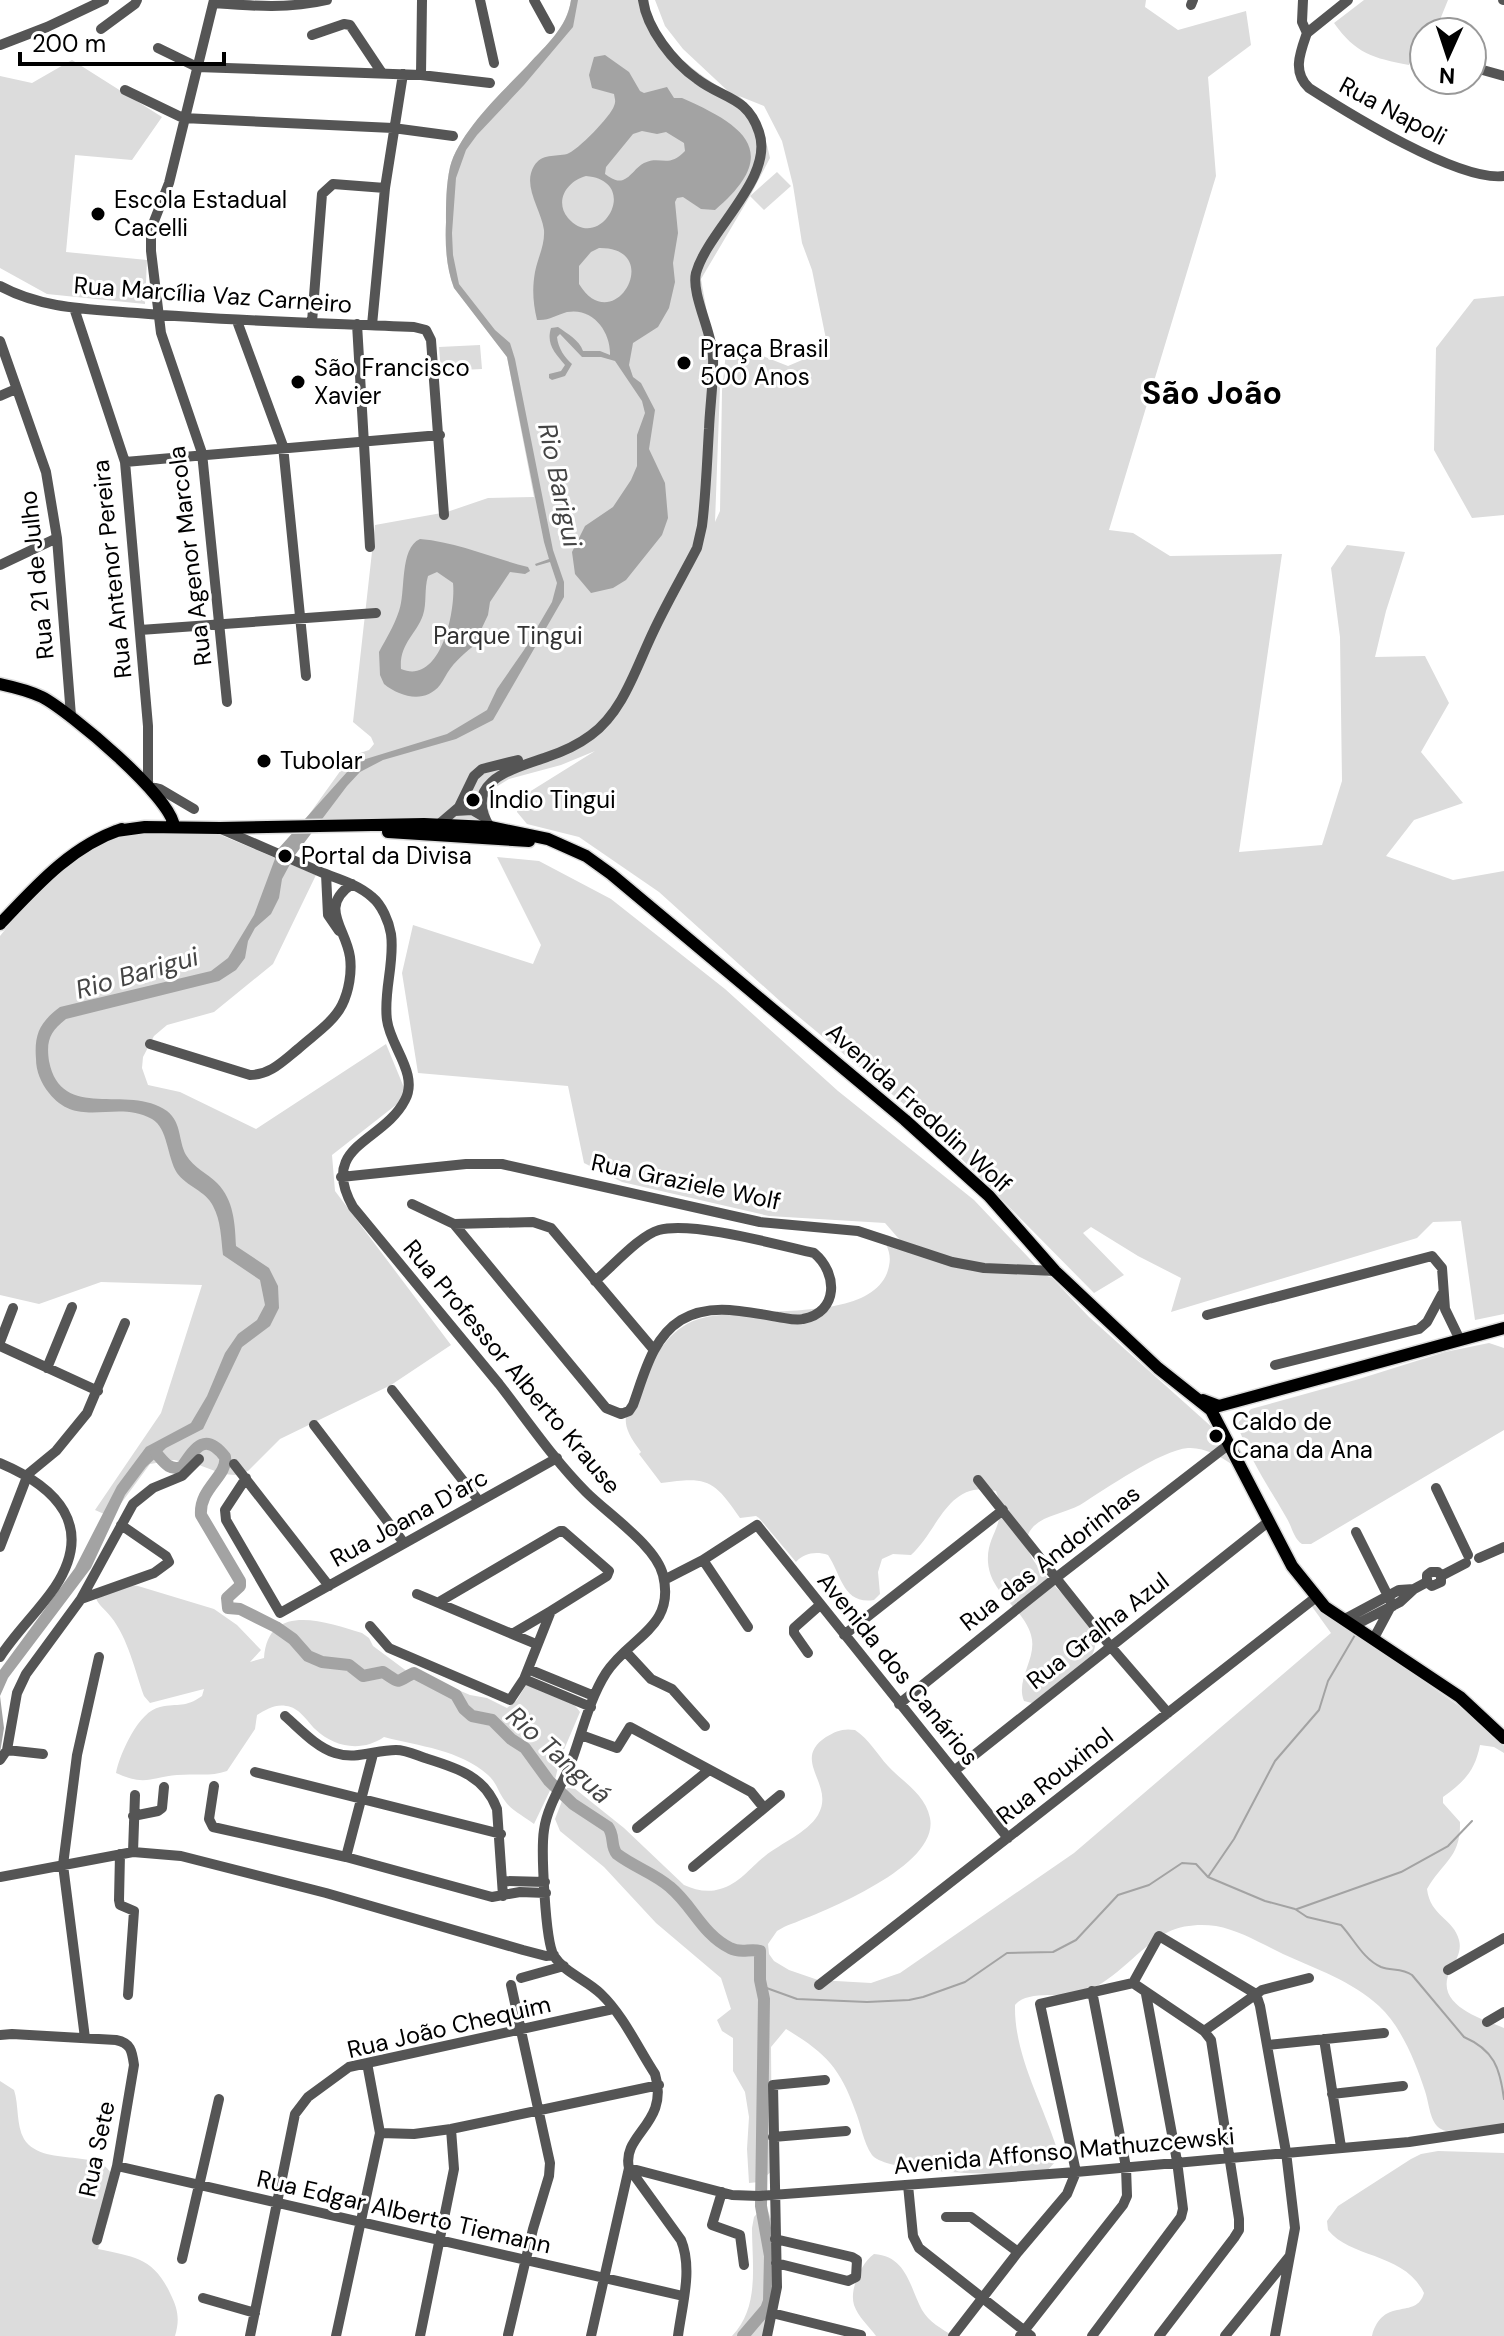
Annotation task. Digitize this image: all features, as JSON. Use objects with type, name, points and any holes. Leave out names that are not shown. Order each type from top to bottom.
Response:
[{"type":"main road","points":[[0,684],[24,689],[71,716],[152,790],[168,823]]},
{"type":"main road","name":"Avenida Fredolin Wolf","points":[[0,924],[40,882],[77,850],[116,831],[168,823],[223,821],[269,827]]},
{"type":"main road","name":"Avenida Fredolin Wolf","points":[[168,823],[220,828],[323,826],[438,830],[487,827],[531,838],[607,872],[905,1120],[989,1196],[1055,1271],[1158,1368],[1217,1410]]},
{"type":"main road","points":[[1504,1328],[1261,1394],[1217,1410],[1226,1439],[1268,1522],[1292,1566],[1315,1598],[1460,1697],[1504,1738]]},
{"type":"street","points":[[0,45],[104,0]]},
{"type":"street","points":[[101,29],[137,0]]},
{"type":"street","points":[[214,1],[272,7],[301,6],[327,0]]},
{"type":"street","points":[[421,75],[422,0]]},
{"type":"street","points":[[480,0],[494,63]]},
{"type":"street","points":[[534,0],[550,29]]},
{"type":"street","points":[[487,827],[484,797],[500,773],[563,750],[594,734],[620,702],[697,548],[704,512],[713,369],[712,343],[695,275],[756,171],[762,157],[761,135],[747,109],[737,100],[697,80],[672,54],[645,11],[643,0]]},
{"type":"street","name":"Rua Napoli","points":[[1303,0],[1302,22],[1307,33],[1299,55],[1301,81],[1371,127],[1486,176],[1504,176]]},
{"type":"street","points":[[1307,33],[1348,0]]},
{"type":"street","name":"Rua Agenor Marcola","points":[[214,1],[169,183],[151,229],[151,251],[161,333],[202,453],[227,702]]},
{"type":"street","points":[[312,35],[344,24],[350,25],[382,73]]},
{"type":"street","points":[[158,48],[197,67],[403,74],[490,83]]},
{"type":"street","points":[[372,325],[385,188],[403,74]]},
{"type":"street","points":[[125,90],[183,118],[393,128],[453,136]]},
{"type":"street","points":[[312,322],[322,194],[326,187],[333,184],[385,188]]},
{"type":"street","name":"Rua Marcília Vaz Carneiro","points":[[0,286],[23,298],[74,308],[237,321],[357,324],[426,330],[431,340],[440,435]]},
{"type":"street","name":"Rua Antenor Pereira","points":[[74,308],[125,462],[152,790]]},
{"type":"street","points":[[237,321],[283,446],[306,676]]},
{"type":"street","points":[[357,324],[370,547]]},
{"type":"street","name":"Rua 21 de Julho","points":[[0,341],[46,472],[57,538],[71,716]]},
{"type":"street","points":[[0,396],[16,389]]},
{"type":"street","points":[[125,462],[283,446],[440,435],[444,515]]},
{"type":"street","points":[[0,565],[57,538]]},
{"type":"street","points":[[140,630],[376,613]]},
{"type":"street","points":[[438,830],[455,811],[474,776],[482,769],[563,750]]},
{"type":"street","points":[[152,790],[160,789],[194,809]]},
{"type":"street","points":[[455,811],[472,810],[487,827]]},
{"type":"street","points":[[269,827],[266,844],[271,849]]},
{"type":"street","points":[[220,828],[352,884],[373,897],[385,914],[391,932],[392,950],[386,1017],[410,1087],[396,1114],[348,1157],[341,1177]]},
{"type":"street","points":[[326,874],[328,915],[343,936]]},
{"type":"street","points":[[150,1044],[250,1075],[263,1075],[278,1065],[338,1013],[344,1001],[350,978],[350,955],[335,909],[340,895],[352,884]]},
{"type":"street","points":[[328,891],[340,895]]},
{"type":"street","name":"Rua Graziele Wolf","points":[[341,1177],[466,1164],[502,1164],[760,1222],[858,1231],[952,1262],[984,1268],[1055,1271]]},
{"type":"street","name":"Rua Professor Alberto Krause","points":[[341,1177],[343,1190],[353,1207],[557,1458],[584,1489],[651,1552],[661,1566],[664,1580]]},
{"type":"street","points":[[412,1204],[454,1224],[606,1408],[621,1414],[633,1405],[654,1350],[666,1333],[682,1320],[701,1313],[730,1309],[799,1320],[820,1311],[829,1301],[833,1287],[823,1261],[814,1253],[709,1231],[660,1229],[649,1234],[595,1281]]},
{"type":"street","points":[[709,1231],[712,1212]]},
{"type":"street","points":[[454,1224],[543,1224],[551,1228],[654,1350]]},
{"type":"street","points":[[1018,1269],[1029,1262],[1036,1250]]},
{"type":"street","points":[[1207,1315],[1432,1256],[1442,1268],[1445,1309],[1460,1340]]},
{"type":"street","points":[[1275,1365],[1419,1329],[1427,1322],[1442,1294]]},
{"type":"street","points":[[47,1368],[72,1307]]},
{"type":"street","points":[[13,1308],[0,1344],[98,1391]]},
{"type":"street","points":[[0,1547],[5,1521],[28,1474],[56,1451],[74,1430],[98,1391],[125,1323]]},
{"type":"street","points":[[392,1390],[479,1501]]},
{"type":"street","points":[[314,1425],[404,1543]]},
{"type":"street","name":"Rua das Andorinhas","points":[[899,1704],[1226,1439]]},
{"type":"street","name":"Rua Joana D'arc","points":[[248,1481],[225,1510],[226,1520],[280,1613],[557,1458]]},
{"type":"street","points":[[43,1754],[3,1755],[17,1693],[26,1674],[81,1599],[133,1504],[153,1488],[182,1476],[199,1459]]},
{"type":"street","points":[[0,1463],[28,1474],[62,1506],[68,1520],[71,1546],[68,1563],[54,1589],[0,1657]]},
{"type":"street","points":[[234,1464],[329,1586]]},
{"type":"street","points":[[978,1480],[1111,1647],[1168,1713]]},
{"type":"street","points":[[1436,1488],[1471,1559]]},
{"type":"street","points":[[844,1635],[1003,1510]]},
{"type":"street","name":"Rua Gralha Azul","points":[[954,1771],[1268,1522]]},
{"type":"street","points":[[81,1599],[154,1573],[169,1562],[166,1556],[121,1525]]},
{"type":"street","name":"Avenida dos Canários","points":[[703,1560],[757,1525],[1008,1838]]},
{"type":"street","points":[[439,1602],[562,1531],[609,1571],[607,1576],[512,1634]]},
{"type":"street","points":[[1356,1532],[1390,1603]]},
{"type":"street","points":[[1350,1622],[1406,1597],[1427,1582],[1427,1575],[1431,1572],[1436,1571],[1441,1576],[1471,1559],[1504,1547]]},
{"type":"street","points":[[591,2336],[629,2168],[629,2153],[657,2110],[659,2085],[655,2074],[602,1995],[554,1955],[542,1887],[543,1846],[549,1812],[581,1735],[591,1696],[614,1661],[653,1627],[661,1615],[665,1602],[664,1580],[703,1560],[748,1627]]},
{"type":"street","points":[[417,1594],[536,1644]]},
{"type":"street","name":"Rua Rouxinol","points":[[819,1985],[1315,1598]]},
{"type":"street","points":[[1374,1638],[1390,1603]]},
{"type":"street","points":[[808,1653],[794,1633],[794,1628],[820,1605]]},
{"type":"street","points":[[370,1626],[389,1648],[506,1700],[514,1698],[551,1611]]},
{"type":"street","points":[[626,1652],[651,1679],[672,1689],[705,1726]]},
{"type":"street","points":[[0,2035],[85,2038],[63,1865],[77,1755],[99,1657]]},
{"type":"street","points":[[527,1671],[591,1696]]},
{"type":"street","points":[[527,1671],[591,1696]]},
{"type":"street","points":[[285,1716],[318,1744],[334,1753],[351,1756],[403,1751],[464,1771],[475,1778],[494,1799],[501,1834],[503,1896]]},
{"type":"street","points":[[581,1735],[617,1748],[630,1727],[751,1792],[764,1808]]},
{"type":"street","points":[[346,1857],[373,1754]]},
{"type":"street","points":[[637,1828],[709,1770]]},
{"type":"street","points":[[255,1772],[501,1834]]},
{"type":"street","points":[[214,1786],[209,1819],[213,1827],[346,1857],[492,1897],[542,1887]]},
{"type":"street","points":[[133,1816],[162,1808],[164,1787]]},
{"type":"street","points":[[133,1852],[135,1795]]},
{"type":"street","points":[[693,1867],[780,1795]]},
{"type":"street","points":[[0,1877],[133,1852],[181,1856],[340,1897],[523,1950],[554,1955]]},
{"type":"street","points":[[120,1854],[120,1905],[134,1911],[128,1995]]},
{"type":"street","points":[[503,1881],[542,1887]]},
{"type":"street","points":[[1133,1983],[1159,1936],[1256,1994],[1286,2152],[1295,2228],[1293,2253],[1275,2336]]},
{"type":"street","points":[[1448,1970],[1504,1938]]},
{"type":"street","points":[[521,1978],[564,1966]]},
{"type":"street","points":[[1204,2031],[1267,1988],[1309,1978]]},
{"type":"street","points":[[953,2336],[1067,2194],[1076,2172],[1040,2004],[1133,1983]]},
{"type":"street","points":[[1133,1983],[1204,2031],[1211,2040],[1239,2230],[1159,2336]]},
{"type":"street","points":[[508,2335],[549,2176],[549,2150],[511,1985]]},
{"type":"street","points":[[908,2185],[914,2242],[1025,2334],[1127,2196],[1126,2167],[1092,1991]]},
{"type":"street","points":[[1092,2336],[1181,2217],[1183,2209],[1146,1994]]},
{"type":"street","name":"Rua João Chequim","points":[[250,2336],[295,2114],[308,2097],[349,2067],[613,2009]]},
{"type":"street","points":[[1487,2022],[1504,2012]]},
{"type":"street","points":[[1267,2045],[1384,2033]]},
{"type":"street","name":"Rua Sete","points":[[85,2038],[125,2042],[132,2049],[134,2065],[117,2166],[97,2240]]},
{"type":"street","points":[[1324,2039],[1341,2147]]},
{"type":"street","points":[[336,2336],[380,2133],[367,2063]]},
{"type":"street","points":[[767,2336],[777,2287],[773,2085],[825,2080]]},
{"type":"street","points":[[380,2133],[414,2134],[451,2129],[659,2085]]},
{"type":"street","points":[[1332,2094],[1403,2086]]},
{"type":"street","points":[[182,2259],[219,2099]]},
{"type":"street","name":"Avenida Affonso Mathuzcewski","points":[[629,2168],[743,2197],[1076,2172],[1409,2142],[1504,2128]]},
{"type":"street","points":[[420,2336],[454,2169],[451,2129]]},
{"type":"street","points":[[773,2137],[846,2131]]},
{"type":"street","name":"Rua Edgar Alberto Tiemann","points":[[117,2166],[683,2296]]},
{"type":"street","points":[[629,2168],[681,2240],[687,2264],[678,2336]]},
{"type":"street","points":[[722,2192],[712,2225],[740,2235],[744,2265]]},
{"type":"street","points":[[946,2217],[971,2217],[1018,2252]]},
{"type":"street","points":[[775,2239],[852,2257],[857,2260],[858,2266],[856,2277],[848,2281],[776,2263]]},
{"type":"street","points":[[1225,2336],[1293,2253]]},
{"type":"street","points":[[203,2298],[255,2313]]},
{"type":"street","points":[[772,2313],[861,2335]]},
{"type":"green space","name":"Parque Tingui","points":[[571,0],[649,0],[651,15],[666,43],[691,67],[730,93],[683,49],[665,26],[655,0],[1146,0],[1145,7],[1178,30],[1246,11],[1251,45],[1208,77],[1216,176],[1109,530],[1133,533],[1170,556],[1282,554],[1239,852],[1322,845],[1342,781],[1340,637],[1331,568],[1347,545],[1405,552],[1375,657],[1425,656],[1449,703],[1421,752],[1463,803],[1414,820],[1386,856],[1453,880],[1504,871],[1504,1314],[1475,1320],[1461,1221],[1433,1222],[1417,1238],[1171,1312],[1181,1278],[1091,1227],[1083,1233],[1124,1275],[1094,1293],[923,1120],[781,1002],[659,892],[579,837],[527,824],[517,812],[518,799],[595,751],[561,765],[509,779],[496,787],[489,800],[490,827],[303,823],[351,756],[369,750],[374,744],[371,737],[353,722],[375,525],[447,512],[488,498],[534,497],[507,357],[451,280],[446,247],[447,188],[450,167],[462,140],[555,36]],"holes":[[[739,96],[764,106],[782,141],[802,243],[812,270],[828,349],[788,366],[727,342],[722,391],[720,511],[715,522],[720,386],[701,279],[770,158],[760,123]]]},
{"type":"green space","points":[[1364,0],[1448,0],[1442,16],[1408,16],[1408,65],[1366,53],[1350,42],[1334,23]]},
{"type":"green space","points":[[72,60],[162,117],[132,160],[75,155],[66,252],[147,260],[145,304],[47,294],[0,268],[0,76],[32,83]]},
{"type":"green space","points":[[777,172],[791,186],[764,210],[750,196]]},
{"type":"green space","points":[[1504,296],[1504,515],[1472,518],[1434,450],[1436,348],[1474,299]]},
{"type":"green space","points":[[480,345],[482,369],[441,371],[439,347]]},
{"type":"green space","points":[[136,833],[216,833],[316,875],[273,964],[214,1012],[167,1025],[154,1036],[143,1057],[142,1068],[148,1085],[180,1092],[256,1129],[386,1044],[405,1090],[401,1101],[332,1155],[335,1191],[451,1345],[391,1385],[280,1439],[248,1471],[235,1475],[223,1474],[174,1460],[150,1464],[111,1517],[95,1510],[161,1413],[202,1285],[101,1282],[39,1304],[0,1295],[0,936],[29,900],[92,845]]},
{"type":"green space","points":[[497,857],[539,861],[611,899],[725,989],[838,1091],[974,1200],[1089,1317],[1214,1429],[1233,1465],[1200,1449],[1177,1450],[1133,1472],[1080,1505],[1043,1520],[1028,1535],[1028,1549],[1036,1564],[1080,1613],[1091,1629],[1095,1644],[1085,1663],[1032,1703],[1024,1701],[1022,1693],[1032,1652],[1031,1635],[1021,1616],[994,1583],[988,1562],[990,1543],[999,1521],[996,1491],[979,1489],[966,1492],[946,1509],[911,1555],[893,1554],[882,1559],[878,1572],[880,1594],[874,1600],[864,1600],[849,1593],[828,1555],[810,1554],[796,1562],[759,1518],[740,1518],[716,1488],[690,1480],[661,1483],[639,1454],[641,1452],[626,1426],[627,1412],[655,1357],[667,1340],[683,1326],[714,1316],[803,1310],[834,1306],[860,1298],[879,1286],[889,1266],[888,1248],[878,1233],[890,1236],[906,1247],[885,1223],[769,1216],[622,1182],[584,1163],[568,1086],[418,1073],[402,973],[413,925],[533,964],[541,945]]},
{"type":"green space","points":[[1489,1343],[1504,1348],[1504,1430],[1311,1544],[1302,1544],[1253,1460],[1237,1424],[1251,1409],[1445,1352]]},
{"type":"green space","points":[[120,1584],[138,1586],[214,1609],[237,1625],[261,1650],[250,1662],[264,1658],[268,1640],[276,1628],[287,1622],[316,1621],[362,1633],[373,1646],[408,1672],[470,1695],[487,1698],[507,1708],[517,1700],[526,1685],[570,1702],[580,1712],[560,1759],[555,1780],[534,1824],[508,1804],[488,1775],[465,1760],[439,1750],[384,1737],[367,1745],[340,1744],[315,1729],[299,1712],[286,1706],[274,1707],[257,1715],[255,1729],[227,1771],[147,1780],[116,1773],[126,1744],[145,1716],[160,1707],[191,1702],[202,1696],[204,1689],[150,1703],[144,1696],[122,1635],[98,1602],[94,1591]]},
{"type":"green space","points":[[1308,1601],[1459,1706],[1504,1746],[1504,1753],[1494,1747],[1480,1745],[1468,1775],[1443,1797],[1443,1803],[1460,1822],[1459,1834],[1450,1859],[1427,1889],[1433,1905],[1452,1927],[1460,1944],[1447,1981],[1448,1992],[1461,2008],[1504,2028],[1504,2125],[1446,2131],[1437,2126],[1407,2046],[1379,2006],[1333,1976],[1242,1934],[1204,1925],[1168,1932],[1096,1987],[1076,1994],[1028,1997],[1015,2005],[1024,2059],[1056,2146],[1056,2161],[1045,2173],[926,2170],[882,2161],[869,2150],[837,2072],[821,2053],[786,2029],[771,2047],[772,2171],[759,2182],[749,2183],[749,2117],[745,2092],[733,2071],[733,2038],[722,2031],[717,2020],[731,2009],[721,1978],[656,1923],[604,1867],[560,1831],[555,1819],[567,1788],[574,1788],[624,1828],[684,1885],[715,1890],[739,1880],[765,1856],[813,1821],[822,1804],[822,1793],[812,1764],[816,1746],[836,1732],[855,1730],[924,1802],[930,1818],[928,1836],[916,1854],[898,1870],[849,1899],[784,1927],[768,1944],[774,1961],[789,1970],[818,1980],[871,1983],[900,1973],[1074,1853],[1331,1633]]},
{"type":"green space","points":[[0,2081],[14,2090],[21,2133],[34,2149],[92,2161],[103,2165],[111,2174],[114,2188],[112,2204],[98,2249],[141,2260],[157,2272],[176,2309],[175,2336],[0,2336]]},
{"type":"green space","points":[[1438,2151],[1504,2153],[1504,2336],[1372,2336],[1384,2316],[1414,2306],[1424,2293],[1404,2270],[1338,2239],[1328,2230],[1327,2221],[1338,2206],[1411,2159]]},
{"type":"green space","points":[[761,2209],[768,2211],[774,2227],[771,2336],[732,2336],[741,2325],[751,2299],[752,2228],[754,2217]]},
{"type":"green space","points":[[874,2254],[894,2260],[901,2267],[925,2314],[953,2336],[876,2336],[858,2314],[853,2299],[858,2276]]},
{"type":"shaded area","points":[[571,0],[578,0],[573,27],[466,150],[456,178],[452,233],[459,284],[495,330],[510,343],[515,359],[553,550],[564,582],[564,597],[493,720],[456,739],[383,760],[360,772],[347,786],[295,855],[282,879],[279,898],[271,914],[255,928],[248,941],[245,958],[236,970],[219,981],[66,1019],[50,1037],[49,1061],[56,1080],[67,1091],[81,1097],[151,1103],[172,1116],[186,1155],[217,1183],[227,1197],[234,1221],[236,1246],[269,1268],[278,1286],[279,1308],[270,1326],[242,1347],[203,1429],[166,1448],[146,1467],[125,1495],[91,1568],[8,1678],[0,1696],[0,1670],[75,1568],[117,1486],[146,1447],[191,1423],[207,1396],[225,1353],[238,1334],[257,1320],[265,1305],[260,1280],[223,1255],[213,1206],[206,1196],[177,1173],[157,1123],[138,1114],[85,1112],[60,1104],[41,1081],[36,1063],[37,1036],[43,1023],[60,1007],[211,971],[228,958],[254,915],[279,848],[356,762],[447,734],[487,710],[552,602],[557,583],[550,562],[535,564],[549,559],[507,357],[454,288],[447,255],[446,194],[450,167],[462,140],[555,36]]},
{"type":"shaded area","points":[[605,55],[629,72],[644,93],[667,87],[674,98],[682,98],[724,119],[748,143],[751,157],[747,172],[735,190],[715,210],[701,209],[683,197],[675,202],[678,233],[673,263],[675,282],[669,308],[658,327],[633,343],[629,365],[633,377],[641,383],[655,410],[649,449],[665,483],[668,518],[662,535],[626,580],[613,588],[591,593],[575,574],[572,552],[585,526],[613,507],[631,480],[637,466],[637,435],[645,413],[642,401],[615,361],[582,357],[560,334],[557,337],[559,345],[572,364],[565,376],[549,378],[549,374],[561,371],[565,365],[551,344],[551,328],[558,327],[583,351],[600,351],[610,355],[610,347],[599,323],[585,314],[567,312],[537,320],[533,284],[544,230],[530,181],[537,162],[572,151],[612,111],[614,94],[592,88],[589,75],[594,57]],"holes":[[[642,131],[666,132],[684,143],[685,151],[669,161],[644,163],[623,180],[605,174],[606,167],[633,134]],[[586,176],[603,181],[612,190],[614,201],[610,213],[603,222],[592,228],[580,227],[568,218],[562,205],[568,187]],[[599,248],[619,252],[629,261],[631,274],[627,287],[618,297],[606,302],[593,299],[579,284],[579,266]]]},
{"type":"shaded area","points":[[420,539],[447,543],[528,567],[530,571],[525,574],[510,572],[490,602],[480,632],[483,640],[457,660],[434,691],[420,696],[397,692],[384,684],[380,675],[379,652],[399,611],[406,561],[413,544]],"holes":[[[437,572],[453,583],[452,610],[436,656],[426,667],[415,671],[401,669],[405,646],[423,615],[428,576]]]},
{"type":"shaded area","points":[[0,1696],[4,1728],[0,1753]]},
{"type":"waterway","name":"Rio Tanguá","points":[[156,1453],[174,1468],[182,1467],[201,1445],[212,1445],[225,1457],[222,1470],[204,1497],[201,1515],[240,1581],[240,1586],[227,1598],[228,1608],[240,1609],[276,1627],[293,1639],[308,1656],[322,1662],[349,1665],[363,1676],[383,1672],[398,1681],[414,1673],[456,1695],[472,1716],[492,1720],[525,1748],[549,1781],[573,1804],[608,1827],[617,1854],[670,1887],[720,1942],[734,1950],[760,1951],[760,1980],[764,1999],[761,2206],[770,2256],[769,2301],[743,2336]]},
{"type":"waterway","points":[[1208,1877],[1234,1839],[1275,1761],[1319,1710],[1328,1681],[1355,1635]]},
{"type":"waterway","points":[[1297,1909],[1401,1872],[1448,1846],[1472,1821]]},
{"type":"waterway","points":[[761,1986],[797,1999],[867,2002],[923,1997],[965,1982],[1007,1953],[1053,1952],[1076,1940],[1118,1895],[1149,1885],[1182,1863],[1196,1864],[1208,1877],[1265,1901],[1295,1909],[1307,1917],[1341,1925],[1375,1963],[1412,1975],[1464,2037],[1489,2054],[1497,2069],[1504,2099]]},
{"type":"place","name":"Escola Estadual Cacelli","points":[[98,214]]},
{"type":"place","name":"Praça Brasil 500 Anos","points":[[684,363]]},
{"type":"place","name":"São Francisco Xavier","points":[[298,382]]},
{"type":"place","name":"Tubolar","points":[[264,761]]},
{"type":"place","name":"Índio Tingui","points":[[473,800]]},
{"type":"place","name":"Portal da Divisa","points":[[285,856]]},
{"type":"place","name":"Caldo de Cana da Ana","points":[[1216,1436]]},
{"type":"district","name":"São João","points":[[1212,393]]},
{"type":"water label","name":"Rio Barigui","points":[[560,485]]},
{"type":"water label","name":"Rio Barigui","points":[[137,973]]}]
